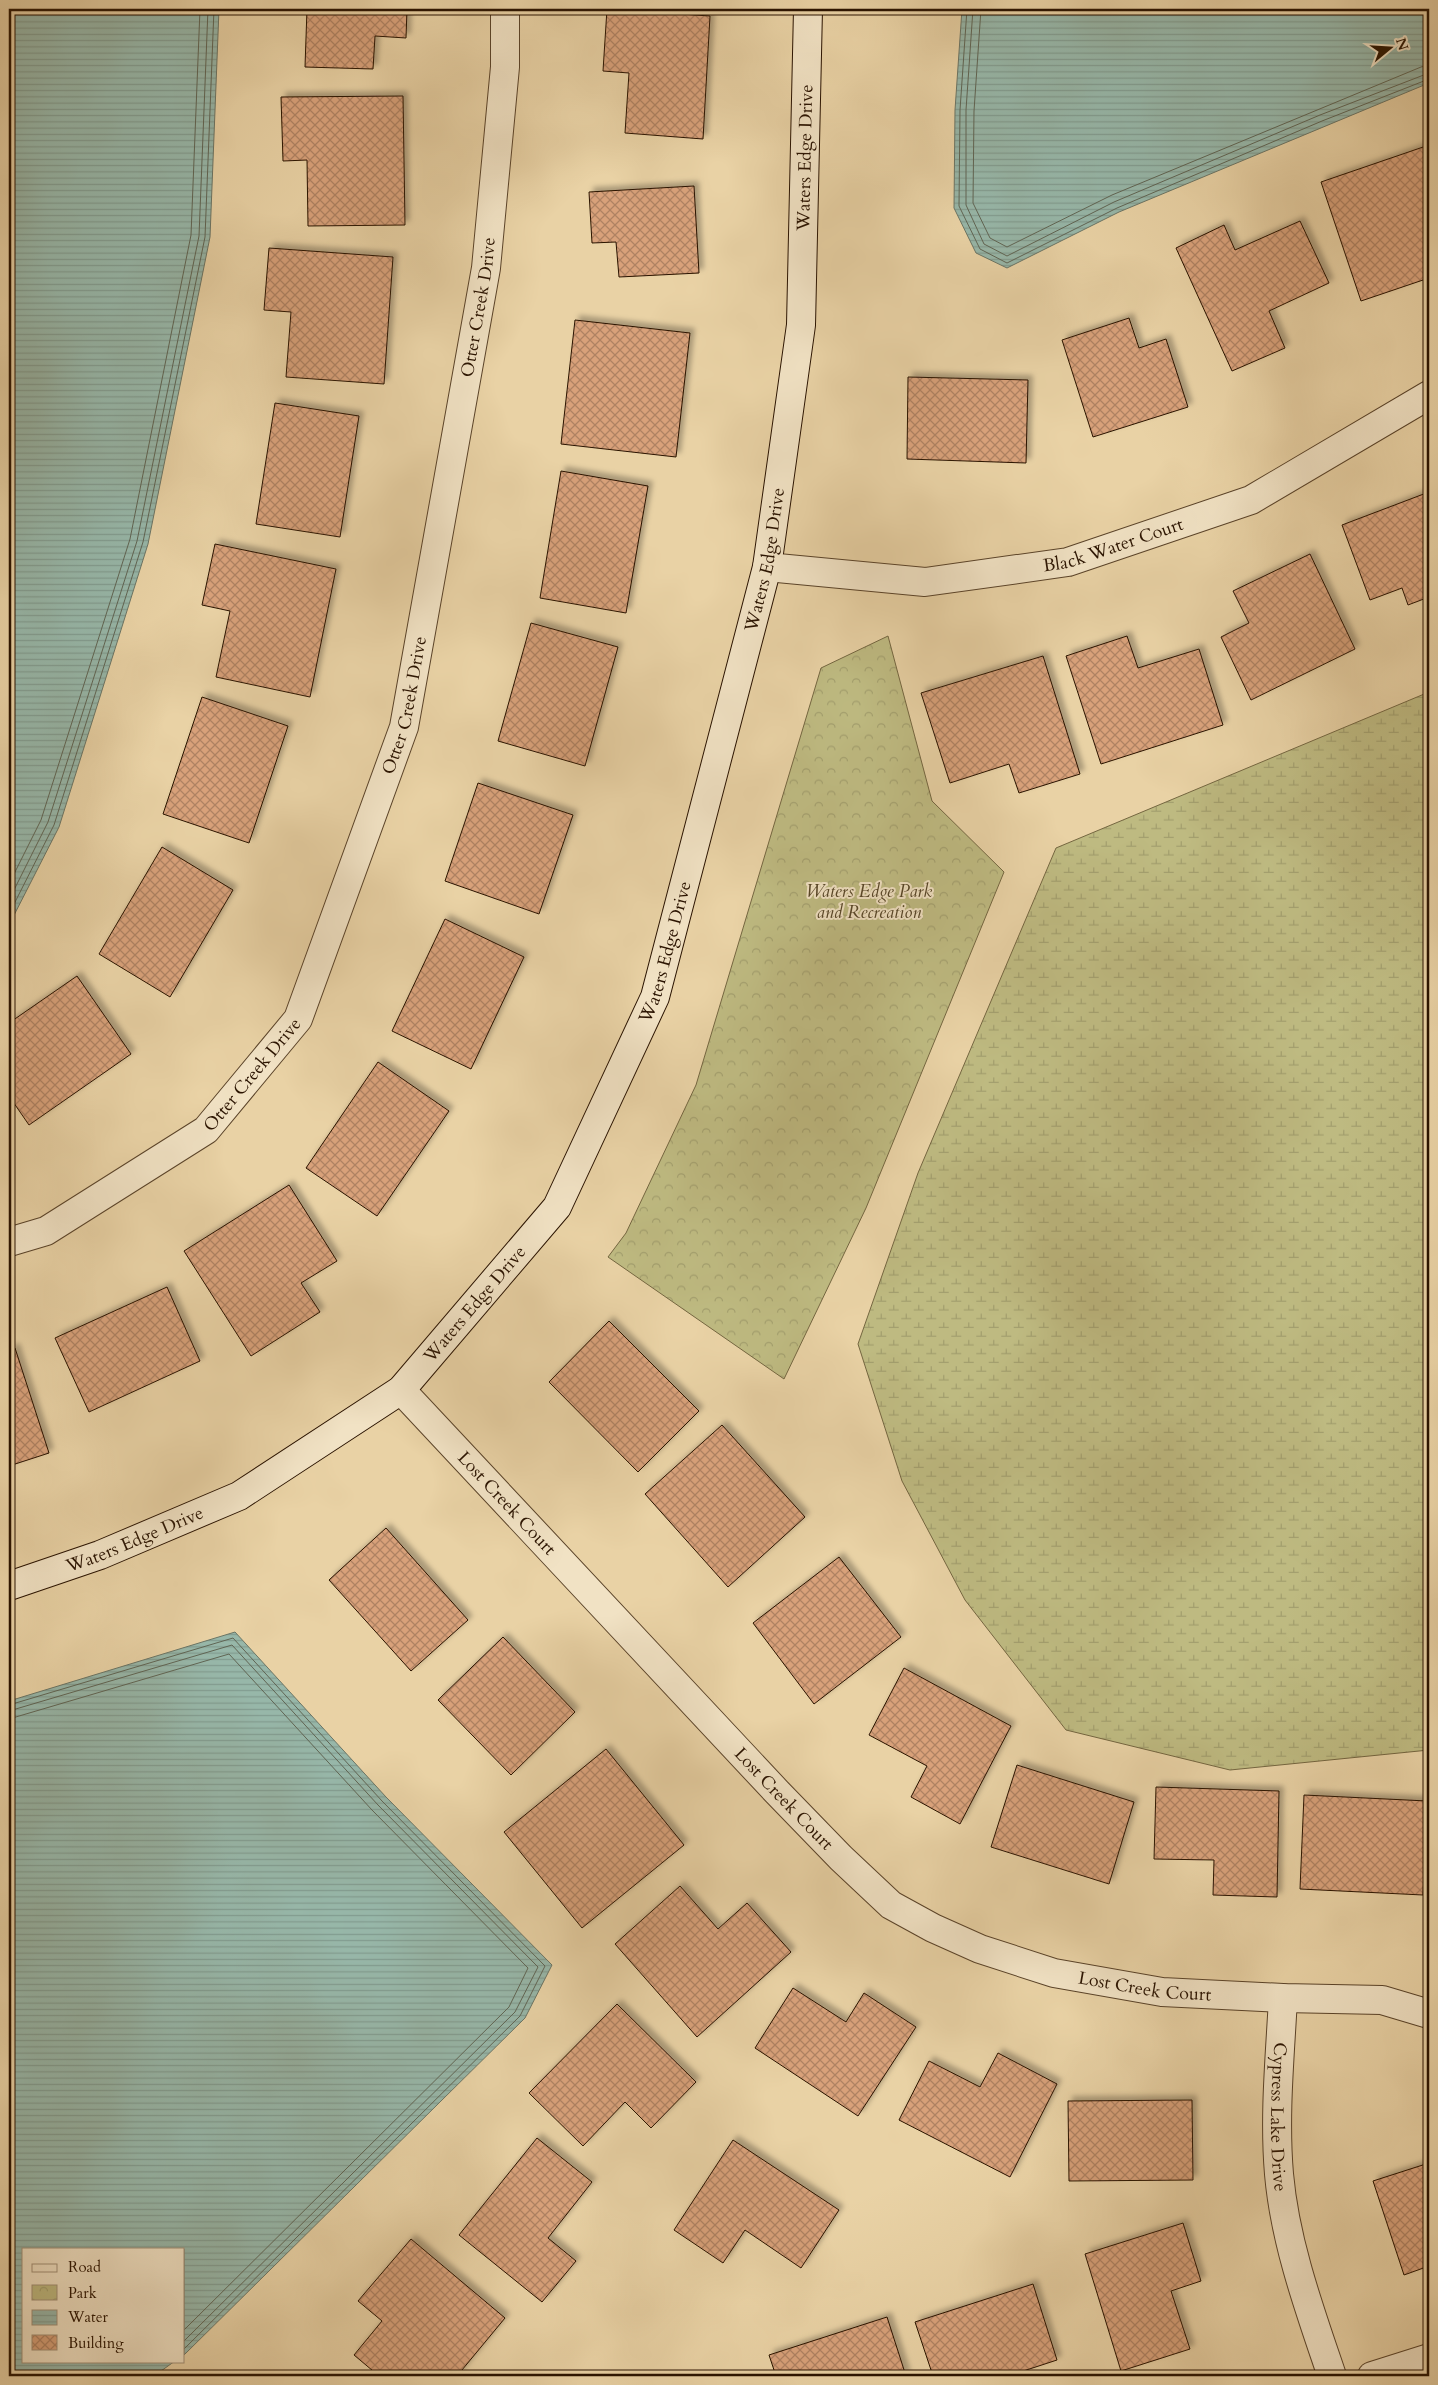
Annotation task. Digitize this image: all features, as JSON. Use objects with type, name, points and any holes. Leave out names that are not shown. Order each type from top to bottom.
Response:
[{"type":"street","name":"Otter Creek Drive","points":[[9,1242],[46,1231],[206,1130],[298,1019],[404,727],[486,268],[504,67],[505,9]]},
{"type":"street","name":"Waters Edge Drive","points":[[9,1586],[100,1555],[239,1496],[401,1390],[557,1206],[655,998],[767,567],[801,325],[808,9]]},
{"type":"street","name":"Black Water Court","points":[[767,567],[925,582],[1068,562],[1251,500],[1429,395]]},
{"type":"street","name":"Lost Creek Court","points":[[401,1390],[777,1792],[841,1858],[891,1905],[933,1928],[980,1949],[1054,1973],[1162,1992],[1283,1998]]},
{"type":"street","points":[[1283,1998],[1382,2000],[1429,2014]]},
{"type":"street","name":"Cypress Lake Drive","points":[[1283,1998],[1276,2113],[1279,2175],[1294,2254],[1332,2376]]},
{"type":"street","points":[[1372,2376],[1429,2358]]},
{"type":"green space","name":"Waters Edge Park and Recreation","points":[[888,636],[932,801],[1004,872],[866,1208],[784,1379],[608,1257],[626,1233],[696,1085],[821,668]]},
{"type":"green space","points":[[1429,692],[1429,1750],[1230,1770],[1066,1730],[965,1600],[902,1481],[858,1344],[918,1173],[1056,848]]},
{"type":"water","points":[[9,9],[219,9],[210,237],[148,544],[59,827],[9,925]]},
{"type":"water","points":[[962,9],[1429,9],[1429,83],[1119,212],[1007,268],[976,253],[954,208],[955,110]]},
{"type":"water","points":[[235,1632],[386,1797],[552,1965],[525,2018],[185,2354],[185,2248],[22,2248],[22,2362],[174,2362],[154,2376],[9,2376],[9,1701]]},
{"type":"building","points":[[307,9],[407,9],[406,38],[375,36],[373,69],[305,67]]},
{"type":"building","points":[[607,9],[710,16],[703,139],[625,133],[629,73],[603,71]]},
{"type":"building","points":[[403,96],[405,225],[308,226],[307,160],[283,161],[281,97]]},
{"type":"building","points":[[1429,145],[1429,278],[1361,301],[1321,182]]},
{"type":"building","points":[[694,186],[699,273],[619,277],[616,242],[592,243],[589,192]]},
{"type":"building","points":[[1300,221],[1329,283],[1269,311],[1285,348],[1232,371],[1176,248],[1224,225],[1235,250]]},
{"type":"building","points":[[269,248],[393,257],[384,384],[286,377],[291,312],[264,310]]},
{"type":"building","points":[[1129,318],[1139,348],[1166,339],[1188,407],[1093,437],[1062,340]]},
{"type":"building","points":[[575,320],[690,333],[676,457],[561,444]]},
{"type":"building","points":[[908,377],[1028,380],[1026,463],[907,459]]},
{"type":"building","points":[[275,403],[359,416],[340,537],[256,524]]},
{"type":"building","points":[[561,471],[648,486],[626,613],[540,598]]},
{"type":"building","points":[[1429,492],[1429,597],[1408,605],[1402,588],[1370,600],[1342,525]]},
{"type":"building","points":[[215,544],[336,569],[310,697],[216,677],[230,611],[202,605]]},
{"type":"building","points":[[1310,554],[1355,649],[1251,700],[1221,637],[1249,623],[1233,591]]},
{"type":"building","points":[[531,623],[618,647],[585,766],[498,741]]},
{"type":"building","points":[[1127,636],[1138,668],[1199,649],[1223,725],[1101,764],[1066,656]]},
{"type":"building","points":[[1043,656],[1080,774],[1019,793],[1009,764],[950,783],[921,693]]},
{"type":"building","points":[[202,697],[288,726],[249,843],[163,814]]},
{"type":"building","points":[[478,783],[573,815],[539,914],[445,881]]},
{"type":"building","points":[[162,847],[233,890],[170,997],[99,954]]},
{"type":"building","points":[[445,919],[524,957],[471,1069],[392,1031]]},
{"type":"building","points":[[77,976],[131,1054],[29,1125],[9,1096],[9,1023]]},
{"type":"building","points":[[378,1062],[449,1111],[377,1216],[306,1168]]},
{"type":"building","points":[[289,1185],[337,1261],[301,1283],[320,1312],[251,1356],[184,1251]]},
{"type":"building","points":[[167,1287],[200,1361],[89,1412],[55,1338]]},
{"type":"building","points":[[609,1321],[699,1411],[638,1472],[549,1382]]},
{"type":"building","points":[[15,1348],[49,1453],[9,1466],[9,1350]]},
{"type":"building","points":[[722,1425],[805,1517],[728,1587],[645,1494]]},
{"type":"building","points":[[386,1528],[468,1620],[411,1671],[329,1580]]},
{"type":"building","points":[[839,1557],[901,1637],[814,1704],[753,1623]]},
{"type":"building","points":[[503,1637],[575,1712],[511,1775],[438,1700]]},
{"type":"building","points":[[904,1668],[1011,1726],[960,1824],[911,1797],[927,1766],[869,1735]]},
{"type":"building","points":[[606,1749],[684,1845],[582,1928],[504,1832]]},
{"type":"building","points":[[1017,1765],[1134,1802],[1109,1884],[991,1847]]},
{"type":"building","points":[[1156,1787],[1279,1791],[1277,1897],[1213,1895],[1214,1860],[1154,1859]]},
{"type":"building","points":[[1304,1795],[1427,1801],[1423,1895],[1300,1889]]},
{"type":"building","points":[[680,1886],[718,1929],[747,1903],[791,1952],[697,2037],[615,1944]]},
{"type":"building","points":[[793,1988],[846,2022],[864,1993],[916,2027],[858,2116],[755,2048]]},
{"type":"building","points":[[617,2004],[696,2082],[651,2128],[625,2102],[583,2146],[529,2093]]},
{"type":"building","points":[[998,2053],[1057,2084],[1010,2177],[899,2120],[929,2061],[980,2087]]},
{"type":"building","points":[[1192,2100],[1193,2180],[1069,2181],[1068,2101]]},
{"type":"building","points":[[537,2138],[592,2182],[548,2238],[576,2261],[542,2302],[459,2235]]},
{"type":"building","points":[[733,2140],[839,2210],[801,2268],[745,2230],[723,2263],[674,2230]]},
{"type":"building","points":[[1429,2163],[1429,2266],[1404,2275],[1373,2181]]},
{"type":"building","points":[[1183,2223],[1201,2281],[1171,2291],[1190,2349],[1121,2371],[1085,2254]]},
{"type":"building","points":[[411,2239],[505,2318],[457,2376],[379,2376],[354,2355],[382,2321],[358,2301]]},
{"type":"building","points":[[1033,2284],[1057,2360],[1008,2376],[933,2376],[915,2322]]},
{"type":"building","points":[[887,2317],[906,2376],[776,2376],[769,2355]]}]
